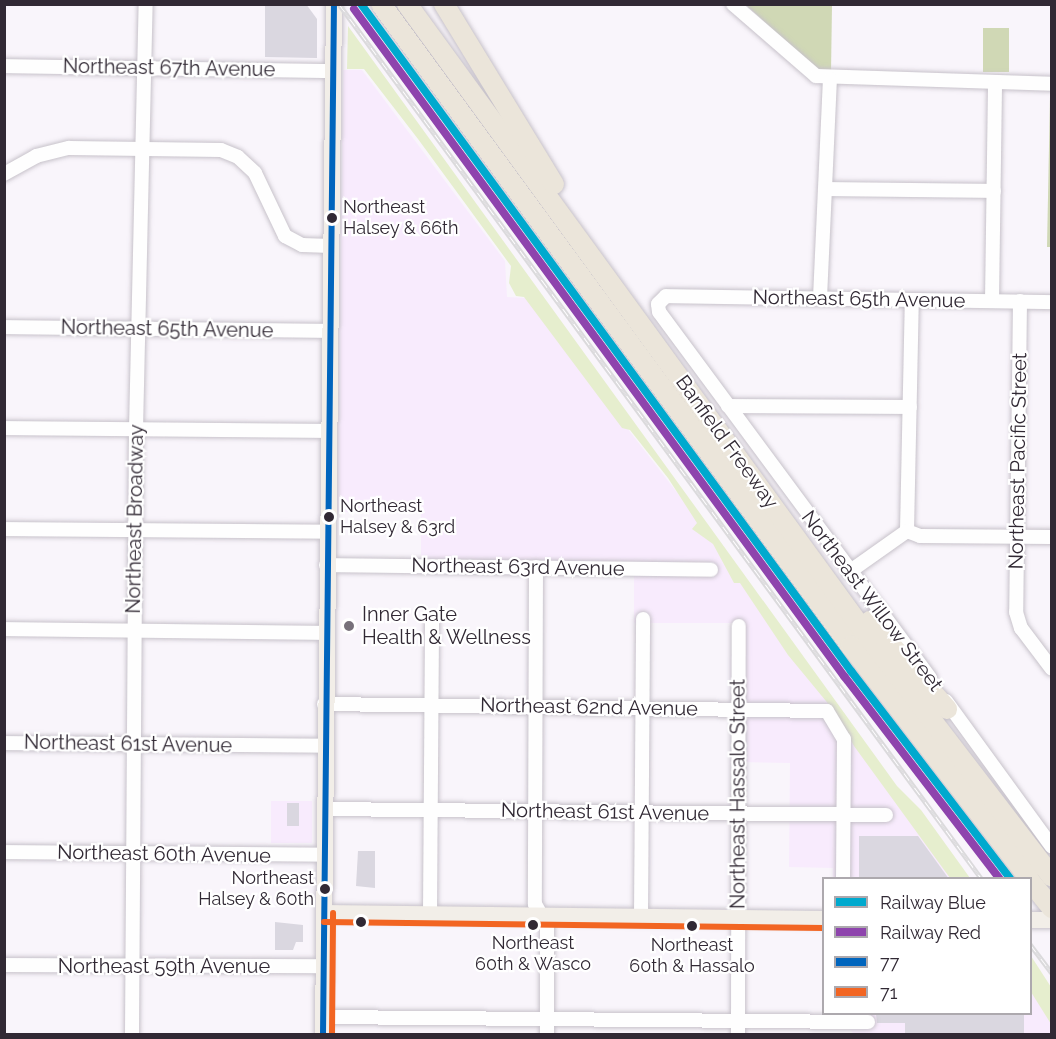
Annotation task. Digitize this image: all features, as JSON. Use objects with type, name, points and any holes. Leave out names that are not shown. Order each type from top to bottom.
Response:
[{"type":"highway","name":"Banfield Freeway","points":[[381,4],[851,646],[1028,877]]},
{"type":"highway","name":"Banfield Freeway","points":[[407,4],[614,284],[855,617],[1052,877]]},
{"type":"highway","points":[[444,4],[596,248],[614,284]]},
{"type":"highway","points":[[855,617],[872,621],[947,709]]},
{"type":"highway","name":"Banfield Freeway","points":[[1032,883],[1052,908]]},
{"type":"main road","points":[[323,1035],[324,704],[333,13]]},
{"type":"main road","points":[[324,913],[822,919]]},
{"type":"main road","points":[[1032,920],[1052,920]]},
{"type":"street","name":"Northeast Broadway","points":[[132,1035],[133,632],[146,4]]},
{"type":"street","points":[[733,4],[804,70],[830,80],[1052,84]]},
{"type":"street","name":"Northeast 67th Avenue","points":[[4,66],[333,71]]},
{"type":"street","points":[[820,298],[828,189],[830,80]]},
{"type":"street","points":[[992,301],[995,83]]},
{"type":"street","points":[[4,174],[60,149],[210,148],[238,157],[255,173],[285,236],[302,245],[331,246]]},
{"type":"street","points":[[828,189],[994,191]]},
{"type":"street","name":"Northeast 65th Avenue","points":[[666,296],[1052,302]]},
{"type":"street","name":"Northeast Willow Street","points":[[666,296],[658,304],[659,312],[849,572],[906,642],[947,709],[1052,847]]},
{"type":"street","points":[[908,531],[912,300]]},
{"type":"street","name":"Northeast Pacific Street","points":[[1020,301],[1018,620],[1052,669]]},
{"type":"street","name":"Northeast 65th Avenue","points":[[4,327],[329,331]]},
{"type":"street","points":[[728,406],[910,407]]},
{"type":"street","points":[[4,428],[327,431]]},
{"type":"street","points":[[4,529],[326,532]]},
{"type":"street","points":[[908,531],[920,536],[1052,537]]},
{"type":"street","points":[[849,572],[908,531]]},
{"type":"street","name":"Northeast 63rd Avenue","points":[[326,566],[711,570]]},
{"type":"street","points":[[536,567],[536,904],[547,926],[547,1035]]},
{"type":"street","points":[[640,916],[643,619]]},
{"type":"street","points":[[430,914],[432,621]]},
{"type":"street","name":"Northeast Hassalo Street","points":[[738,1027],[739,626]]},
{"type":"street","points":[[4,629],[325,633]]},
{"type":"street","name":"Northeast 62nd Avenue","points":[[324,704],[827,711],[843,731],[843,814]]},
{"type":"street","name":"Northeast 61st Avenue","points":[[4,743],[324,746]]},
{"type":"street","name":"Northeast 61st Avenue","points":[[324,809],[886,814]]},
{"type":"street","points":[[843,814],[843,877]]},
{"type":"street","name":"Northeast 60th Avenue","points":[[4,852],[324,855]]},
{"type":"street","name":"Northeast 59th Avenue","points":[[4,965],[323,966]]},
{"type":"street","points":[[323,1017],[547,1018],[738,1027],[868,1022]]},
{"type":"shaded area","points":[[343,70],[362,70],[505,261],[507,297],[526,298],[679,495],[953,877],[833,877],[833,868],[789,867],[790,763],[739,762],[738,623],[634,623],[634,570],[421,568],[421,513],[337,512]]},
{"type":"shaded area","points":[[271,801],[312,801],[312,843],[271,843]]},
{"type":"shaded area","points":[[1032,991],[1051,1016],[1051,1034],[854,1034],[836,1015],[1032,1015]]},
{"type":"green space","points":[[746,5],[832,5],[831,72],[817,69]]},
{"type":"green space","points":[[348,26],[897,786],[921,810],[969,877],[949,877],[854,746],[835,712],[788,655],[740,583],[734,583],[713,544],[692,529],[697,523],[668,478],[630,430],[622,428],[524,297],[516,296],[509,283],[511,266],[418,139],[364,69],[347,69]]},
{"type":"green space","points":[[983,28],[1009,28],[1009,72],[983,72]]},
{"type":"green space","points":[[1050,96],[1052,96],[1051,247],[1047,247]]},
{"type":"green space","points":[[1032,958],[1051,987],[1051,1024],[1032,994]]},
{"type":"building","points":[[265,4],[306,4],[317,19],[317,58],[265,57]]},
{"type":"building","points":[[287,803],[299,803],[299,826],[287,826]]},
{"type":"building","points":[[859,836],[918,836],[948,877],[859,877]]},
{"type":"building","points":[[358,851],[375,851],[375,888],[356,886]]},
{"type":"building","points":[[275,922],[303,925],[303,942],[296,942],[293,950],[275,950]]},
{"type":"building","points":[[876,1015],[1024,1015],[1024,1034],[905,1033],[905,1023],[877,1023]]},
{"type":"railway","points":[[339,4],[980,877]]},
{"type":"railway","points":[[1032,947],[1052,973]]},
{"type":"rail line","name":"Blue","points":[[361,4],[851,671],[1009,877]]},
{"type":"rail line","name":"Red","points":[[354,9],[844,676],[998,877]]},
{"type":"transit line","name":"77","points":[[323,1034],[334,4]]},
{"type":"transit line","name":"71","points":[[332,1034],[333,913]]},
{"type":"transit line","name":"71","points":[[324,922],[822,928]]},
{"type":"place","name":"Northeast Halsey & 66th","points":[[332,218]]},
{"type":"place","name":"Northeast Halsey & 63rd","points":[[329,517]]},
{"type":"place","name":"Inner Gate Health & Wellness","points":[[349,626]]},
{"type":"place","name":"Northeast Halsey & 60th","points":[[325,889]]},
{"type":"place","name":"Northeast 60th & Wasco","points":[[533,925]]},
{"type":"place","name":"Northeast 60th & Hassalo","points":[[692,926]]}]
